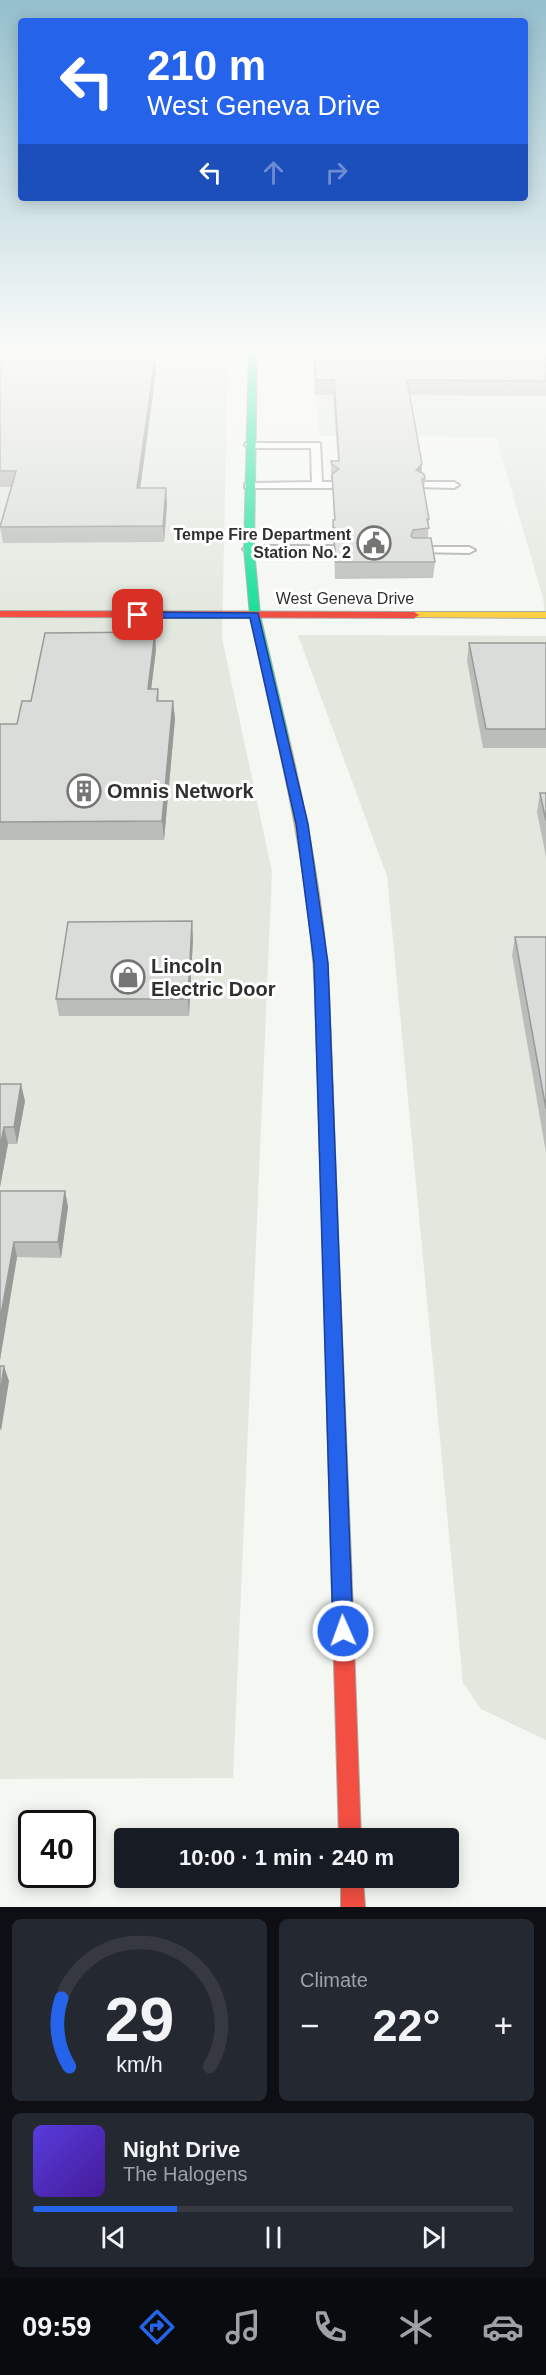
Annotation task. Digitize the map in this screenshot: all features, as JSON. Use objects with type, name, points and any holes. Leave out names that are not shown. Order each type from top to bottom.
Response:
[{"type":"street","points":[[250,436],[249,549],[255,615],[302,824],[321,963],[350,1828]]},
{"type":"street","name":"West Geneva Drive","points":[[0,614],[546,615]]},
{"type":"street","points":[[352,1888],[353,1907]]},
{"type":"lane","points":[[250,445],[316,445],[317,485]]},
{"type":"lane","points":[[249,486],[331,485]]},
{"type":"lane","points":[[422,485],[454,485]]},
{"type":"lane","points":[[249,549],[333,549]]},
{"type":"lane","points":[[416,550],[469,550]]},
{"type":"shaded area","points":[[0,436],[226,436],[222,638],[272,872],[233,1778],[0,1779]]},
{"type":"shaded area","points":[[319,436],[546,436],[546,621],[543,598],[496,437]]},
{"type":"shaded area","points":[[298,635],[546,636],[546,1740],[481,1709],[463,1683],[387,876]]},
{"type":"building","points":[[0,436],[144,436],[137,488],[166,488],[163,526],[0,527],[16,471],[0,471]]},
{"type":"building","points":[[337,436],[417,436],[422,464],[416,470],[424,474],[425,479],[422,479],[429,528],[413,530],[411,536],[431,538],[435,562],[336,562],[334,538],[342,532],[333,527],[333,520],[335,520],[332,474],[339,469],[331,461],[339,461]]},
{"type":"building","name":"Omnis Network","points":[[155,632],[148,689],[158,689],[157,701],[173,701],[162,821],[0,822],[0,724],[17,724],[22,701],[31,701],[45,633]]},
{"type":"building","points":[[469,643],[546,643],[546,729],[486,729]]},
{"type":"building","points":[[540,793],[546,793],[546,821]]},
{"type":"building","name":"Lincoln Electric Door","points":[[192,921],[188,999],[56,999],[68,922]]},
{"type":"building","points":[[515,937],[546,937],[546,1109]]},
{"type":"building","points":[[0,1084],[21,1084],[14,1127],[4,1127],[0,1148]]},
{"type":"building","points":[[0,1191],[65,1191],[58,1242],[14,1242],[0,1320]]},
{"type":"building","points":[[0,1366],[4,1366],[0,1395]]},
{"type":"traffic: fast","points":[[251,436],[249,549],[255,615],[283,739]]},
{"type":"traffic: fast","points":[[322,990],[332,1286]]},
{"type":"traffic: slow","points":[[414,615],[546,615]]},
{"type":"traffic: slow","points":[[283,739],[308,864],[317,927],[322,990]]},
{"type":"traffic: slow","points":[[332,1286],[341,1560]]},
{"type":"traffic: jam","points":[[0,614],[414,615]]},
{"type":"traffic: jam","points":[[341,1560],[350,1828]]},
{"type":"traffic: jam","points":[[352,1888],[353,1907]]},
{"type":"place","name":"Tempe Fire Department Station No. 2","points":[[374,543]]},
{"type":"place","name":"Omnis Network","points":[[84,791]]},
{"type":"place","name":"Lincoln Electric Door","points":[[128,977]]},
{"type":"route","points":[[138,615],[255,615],[302,824],[321,963],[343,1631]]}]
